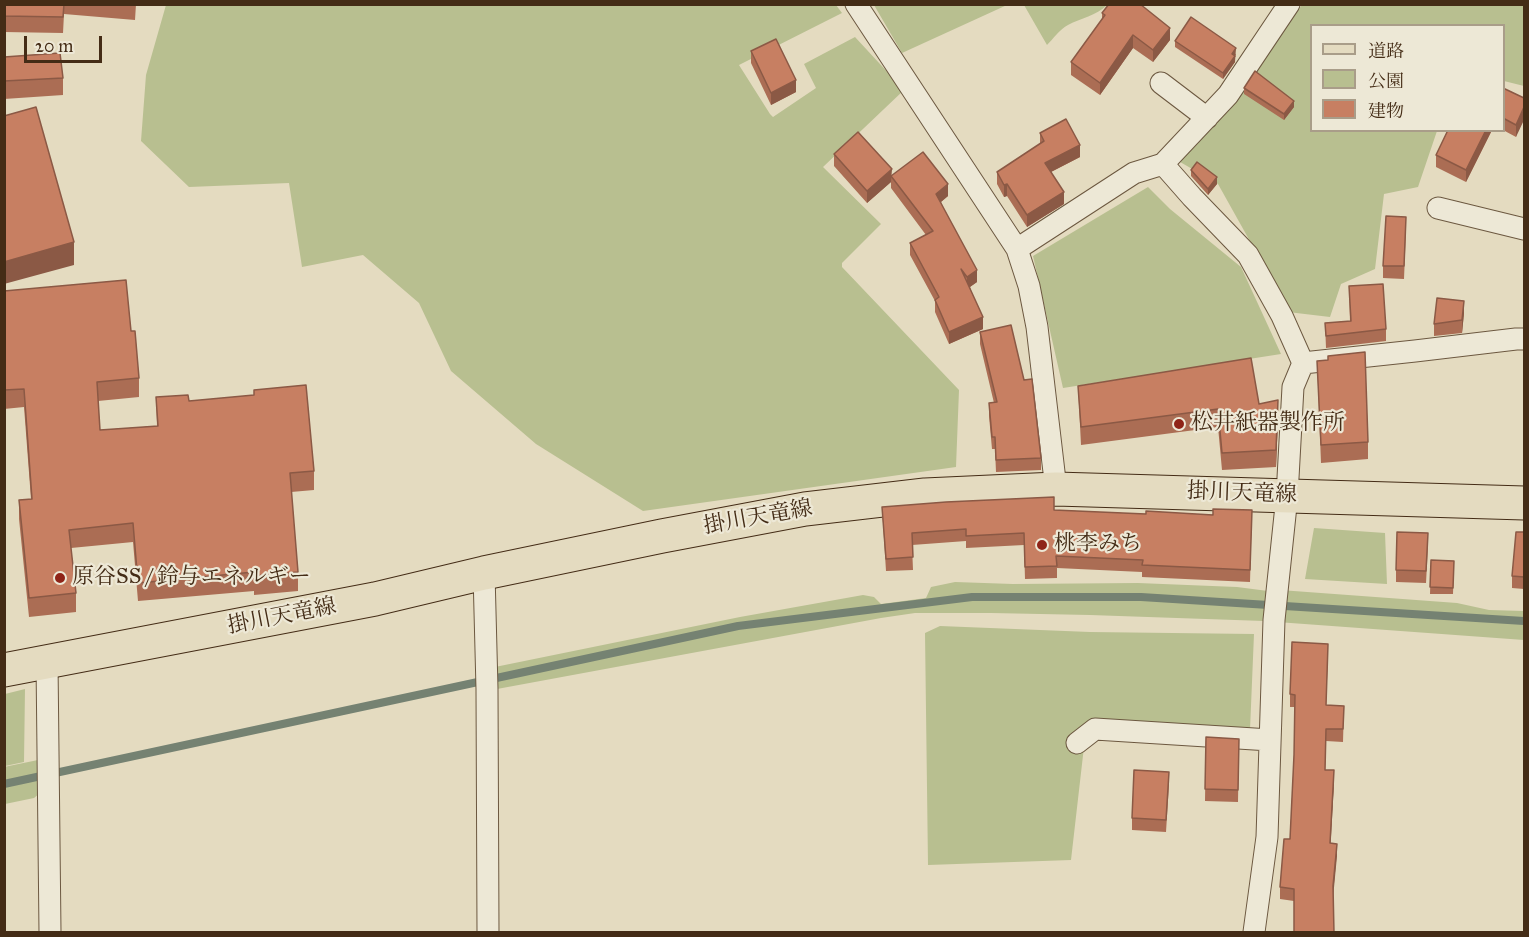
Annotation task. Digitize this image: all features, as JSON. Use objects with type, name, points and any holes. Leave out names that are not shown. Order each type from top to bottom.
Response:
[{"type":"main road","name":"掛川天竜線","points":[[4,670],[375,599],[484,573],[662,536],[805,509],[924,495],[1056,489],[1524,503]]},
{"type":"street","points":[[856,4],[1017,249],[1029,286],[1037,327],[1056,489]]},
{"type":"street","points":[[1017,249],[1134,173],[1162,164],[1228,95],[1289,4]]},
{"type":"street","points":[[1161,83],[1207,118]]},
{"type":"street","points":[[1162,164],[1248,255],[1282,316],[1303,363],[1293,387],[1287,496],[1274,620],[1267,837],[1254,933]]},
{"type":"street","points":[[1438,208],[1524,230]]},
{"type":"street","points":[[1303,363],[1524,339]]},
{"type":"street","points":[[484,573],[487,680],[488,933]]},
{"type":"street","points":[[46,662],[50,933]]},
{"type":"street","points":[[1077,743],[1095,729],[1270,740]]},
{"type":"green space","points":[[166,5],[836,5],[842,13],[739,65],[773,117],[816,88],[804,64],[855,37],[904,90],[823,167],[881,224],[842,263],[842,267],[959,390],[956,467],[643,511],[536,444],[451,371],[419,303],[363,255],[302,267],[289,183],[189,187],[141,141],[146,75]]},
{"type":"green space","points":[[874,5],[1007,5],[902,53]]},
{"type":"green space","points":[[1024,5],[1107,5],[1065,27],[1047,45]]},
{"type":"green space","points":[[1302,5],[1524,5],[1524,86],[1505,81],[1505,24],[1310,24],[1310,132],[1437,132],[1418,187],[1384,194],[1375,269],[1341,284],[1330,317],[1288,312],[1218,184],[1175,159],[1233,96]]},
{"type":"green space","points":[[1148,187],[1170,209],[1241,267],[1281,354],[1063,388],[1033,256]]},
{"type":"green space","points":[[1314,528],[1385,533],[1387,584],[1305,579]]},
{"type":"green space","points":[[955,582],[1138,583],[1237,587],[1268,591],[1264,621],[1090,615],[915,613],[497,689],[495,667],[740,617],[863,595],[874,597],[881,604],[926,598],[931,587]]},
{"type":"green space","points":[[1280,590],[1457,603],[1489,610],[1524,611],[1524,640],[1277,622]]},
{"type":"green space","points":[[940,626],[1090,632],[1254,634],[1250,730],[1085,738],[1071,860],[928,865],[925,633]]},
{"type":"green space","points":[[25,689],[24,762],[5,766],[5,694]]},
{"type":"green space","points":[[38,760],[40,793],[34,798],[5,804],[4,767]]},
{"type":"building","points":[[4,4],[64,4],[63,17],[4,16]]},
{"type":"building","points":[[1109,4],[1140,4],[1170,28],[1153,50],[1133,35],[1100,83],[1071,62],[1105,15],[1102,13]]},
{"type":"building","points":[[1191,17],[1236,48],[1232,54],[1235,56],[1223,73],[1175,41]]},
{"type":"building","points":[[776,39],[796,80],[771,93],[751,51]]},
{"type":"building","points":[[60,53],[63,78],[4,81],[4,57]]},
{"type":"building","points":[[1255,71],[1294,101],[1284,114],[1244,88]]},
{"type":"building","points":[[1505,89],[1524,98],[1524,107],[1516,125],[1505,119]]},
{"type":"building","points":[[36,107],[74,242],[4,262],[4,116]]},
{"type":"building","points":[[1066,119],[1080,145],[1045,163],[1064,192],[1027,215],[997,172],[1044,141],[1040,133]]},
{"type":"building","points":[[858,132],[892,169],[867,191],[834,154]]},
{"type":"building","points":[[1447,132],[1485,132],[1466,170],[1436,155]]},
{"type":"building","points":[[923,152],[948,184],[936,194],[977,270],[967,277],[961,269],[983,317],[949,332],[935,300],[939,297],[910,243],[933,231],[891,176]]},
{"type":"building","points":[[1197,162],[1217,177],[1208,189],[1191,170]]},
{"type":"building","points":[[1386,216],[1406,217],[1404,266],[1383,266]]},
{"type":"building","points":[[126,280],[131,331],[135,331],[139,378],[97,382],[100,430],[158,426],[156,397],[188,395],[189,401],[254,395],[254,390],[306,385],[314,471],[290,473],[298,572],[254,576],[254,572],[138,583],[133,523],[69,530],[76,593],[29,598],[19,500],[32,499],[24,389],[4,390],[4,291]]},
{"type":"building","points":[[1383,284],[1386,329],[1326,336],[1325,323],[1351,321],[1349,286]]},
{"type":"building","points":[[1437,298],[1464,301],[1462,320],[1434,324]]},
{"type":"building","points":[[1011,325],[1024,380],[1032,379],[1041,458],[996,460],[995,437],[992,437],[989,403],[997,402],[980,332]]},
{"type":"building","points":[[1365,352],[1368,442],[1321,445],[1317,361],[1328,360],[1328,356]]},
{"type":"building","name":"松井紙器製作所","points":[[1251,358],[1259,404],[1278,400],[1276,450],[1222,453],[1218,409],[1081,427],[1078,386]]},
{"type":"building","points":[[1054,497],[1054,510],[1146,514],[1146,511],[1213,515],[1213,509],[1252,510],[1250,570],[1142,565],[1143,560],[1056,556],[1057,566],[1025,567],[1024,533],[966,536],[966,529],[912,533],[913,557],[886,559],[882,507]]},
{"type":"building","points":[[1397,532],[1428,533],[1426,571],[1396,570]]},
{"type":"building","points":[[1516,532],[1524,532],[1524,577],[1512,576]]},
{"type":"building","points":[[1431,560],[1454,561],[1453,588],[1430,587]]},
{"type":"building","points":[[1292,642],[1328,644],[1326,705],[1344,706],[1343,729],[1326,729],[1325,770],[1334,770],[1330,843],[1337,844],[1333,886],[1334,933],[1294,933],[1294,889],[1280,887],[1284,839],[1290,839],[1295,695],[1290,694]]},
{"type":"building","points":[[1206,737],[1239,739],[1238,790],[1205,789]]},
{"type":"building","points":[[1134,770],[1169,772],[1166,820],[1132,818]]},
{"type":"waterway","points":[[4,784],[738,626],[972,597],[1141,597],[1524,621]]},
{"type":"place","name":"松井紙器製作所","points":[[1179,424]]},
{"type":"place","name":"桃李みち","points":[[1042,545]]},
{"type":"place","name":"原谷SS / 鈴与エネルギー","points":[[60,578]]}]
